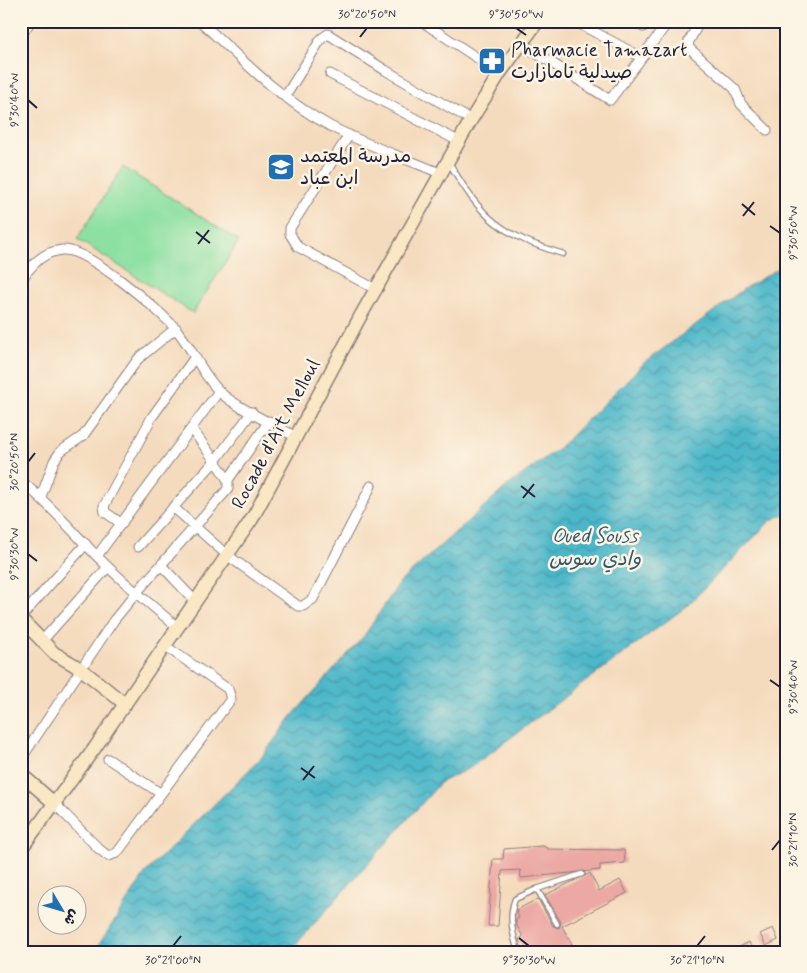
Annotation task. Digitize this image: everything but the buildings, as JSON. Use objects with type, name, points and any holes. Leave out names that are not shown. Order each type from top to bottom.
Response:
[{"type":"street","points":[[21,35],[31,21]]},
{"type":"street","points":[[200,21],[264,81],[329,125],[442,174]]},
{"type":"street","points":[[421,21],[500,73]]},
{"type":"street","name":"Rocade d'Aït Melloul","points":[[21,849],[125,704],[252,519],[400,246],[471,120],[500,73],[538,21]]},
{"type":"street","points":[[574,21],[640,56]]},
{"type":"street","points":[[634,21],[643,26]]},
{"type":"street","points":[[522,44],[607,100],[612,98],[640,56],[669,21]]},
{"type":"street","points":[[700,21],[688,46],[734,89],[741,104],[767,130]]},
{"type":"street","points":[[285,97],[321,38],[328,34],[471,120]]},
{"type":"street","points":[[330,74],[460,142]]},
{"type":"street","points":[[349,135],[290,228],[290,234],[298,247],[377,290]]},
{"type":"street","points":[[22,277],[37,258],[63,249],[78,252],[123,283],[176,328],[204,374],[219,391],[296,436]]},
{"type":"street","points":[[41,497],[54,461],[61,451],[83,436],[138,359],[176,328]]},
{"type":"street","points":[[122,524],[105,512],[104,506],[152,417],[195,357]]},
{"type":"street","points":[[97,556],[122,524],[155,475],[192,429],[219,391]]},
{"type":"street","points":[[138,547],[215,461],[252,412]]},
{"type":"street","points":[[21,759],[81,669],[137,592],[228,489],[228,480],[268,420]]},
{"type":"street","points":[[192,429],[228,480]]},
{"type":"street","points":[[21,481],[41,497],[56,516],[97,556],[177,627]]},
{"type":"street","points":[[173,507],[227,556],[298,606],[310,604],[371,486]]},
{"type":"street","points":[[86,544],[21,618],[54,653],[81,669],[125,704]]},
{"type":"street","points":[[162,564],[195,601]]},
{"type":"street","points":[[42,641],[108,566]]},
{"type":"street","points":[[21,774],[67,814],[99,849],[112,856],[117,853],[231,699],[232,694],[228,689],[165,646]]},
{"type":"street","points":[[108,759],[160,794]]},
{"type":"lane","points":[[449,162],[471,200],[510,234],[563,254]]},
{"type":"lane","points":[[518,952],[512,931],[512,905],[515,899],[537,889],[582,874]]},
{"type":"lane","points":[[537,889],[556,924]]},
{"type":"green space","points":[[123,167],[239,241],[193,313],[77,239]]},
{"type":"water","name":"Oued Souss وادي سوس","points":[[786,264],[786,513],[770,521],[687,606],[470,768],[441,782],[289,952],[94,952],[147,871],[261,758],[292,716],[364,636],[400,582],[507,486],[560,447],[644,363],[745,288]]},
{"type":"place","name":"Pharmacie Tamazart صيدلية تامازارت","points":[[492,61]]},
{"type":"place","name":"مدرسة المعتمد ابن عباد","points":[[281,167]]}]
